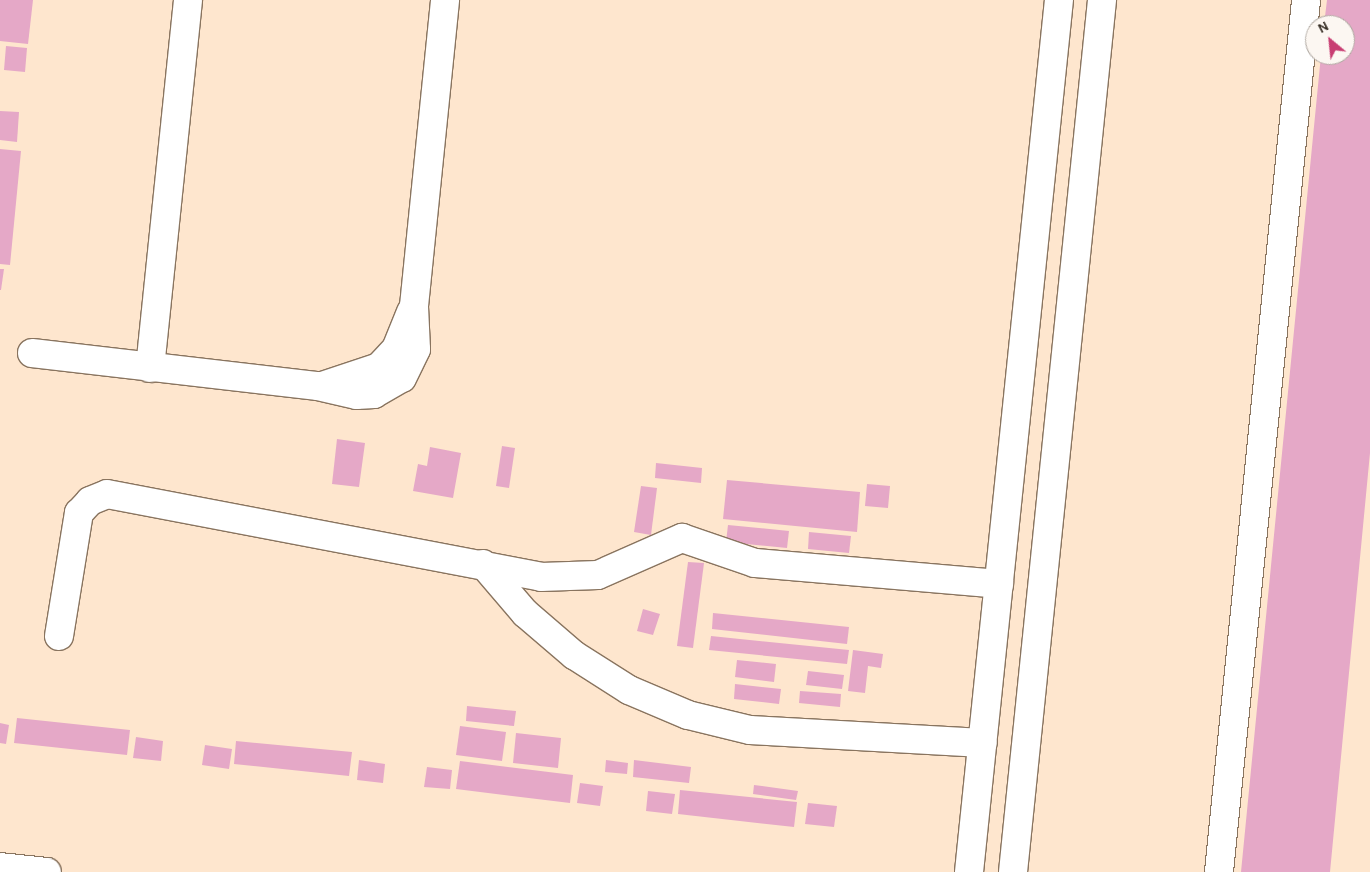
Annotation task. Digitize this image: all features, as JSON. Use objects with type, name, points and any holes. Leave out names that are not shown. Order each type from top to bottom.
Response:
[{"type":"street","points":[[150,368],[188,0]]},
{"type":"street","points":[[32,353],[318,386],[357,378],[379,367],[396,349],[414,306],[445,0]]},
{"type":"street","points":[[969,872],[1059,0]]},
{"type":"street","points":[[1013,872],[1102,0]]},
{"type":"street","points":[[1219,872],[1306,0]]},
{"type":"street","points":[[1029,288],[1050,274],[1066,280],[1072,296]]},
{"type":"street","points":[[59,636],[76,522],[90,501],[107,494],[483,564],[541,577],[579,577],[625,566],[665,542],[682,538],[755,562],[999,584]]},
{"type":"street","points":[[483,564],[525,613],[574,656],[629,690],[688,715],[750,730],[983,742]]},
{"type":"street","points":[[0,867],[47,872]]},
{"type":"building","points":[[0,0],[33,0],[28,44],[0,41]]},
{"type":"building","points":[[1327,0],[1370,0],[1370,453],[1330,872],[1241,872],[1320,65],[1355,65],[1355,15],[1325,15]]},
{"type":"building","points":[[6,46],[27,48],[25,72],[4,70]]},
{"type":"building","points":[[0,111],[19,112],[17,142],[0,140]]},
{"type":"building","points":[[0,149],[21,151],[10,265],[0,264]]},
{"type":"building","points":[[0,269],[4,269],[1,290],[0,290]]},
{"type":"building","points":[[337,439],[365,443],[359,487],[332,484]]},
{"type":"building","points":[[502,446],[515,448],[509,488],[496,486]]},
{"type":"building","points":[[430,447],[461,453],[453,498],[413,491],[418,464],[427,466]]},
{"type":"building","points":[[656,463],[702,468],[701,483],[655,478]]},
{"type":"building","points":[[727,480],[860,492],[857,532],[723,519]]},
{"type":"building","points":[[867,484],[890,486],[888,508],[865,506]]},
{"type":"building","points":[[641,486],[657,488],[651,535],[634,532]]},
{"type":"building","points":[[728,525],[789,531],[787,548],[726,542]]},
{"type":"building","points":[[809,532],[851,536],[849,553],[808,549]]},
{"type":"building","points":[[688,562],[704,563],[693,648],[677,646]]},
{"type":"building","points":[[643,609],[660,614],[653,635],[637,631]]},
{"type":"building","points":[[713,613],[849,627],[847,644],[712,629]]},
{"type":"building","points":[[711,636],[849,650],[847,664],[709,650]]},
{"type":"building","points":[[853,650],[883,654],[881,668],[868,666],[865,693],[848,691]]},
{"type":"building","points":[[737,660],[776,664],[774,682],[735,677]]},
{"type":"building","points":[[808,671],[844,675],[842,689],[806,685]]},
{"type":"building","points":[[735,684],[781,689],[779,704],[734,699]]},
{"type":"building","points":[[800,691],[841,694],[840,707],[799,703]]},
{"type":"building","points":[[467,706],[516,711],[514,726],[466,721]]},
{"type":"building","points":[[17,718],[130,730],[127,755],[14,743]]},
{"type":"building","points":[[0,723],[9,725],[6,744],[0,743]]},
{"type":"building","points":[[460,726],[506,732],[502,761],[456,755]]},
{"type":"building","points":[[516,733],[561,738],[558,768],[513,763]]},
{"type":"building","points":[[136,737],[163,741],[161,761],[133,758]]},
{"type":"building","points":[[236,741],[352,752],[349,776],[234,764]]},
{"type":"building","points":[[205,745],[232,749],[229,769],[202,765]]},
{"type":"building","points":[[359,760],[385,764],[383,783],[357,780]]},
{"type":"building","points":[[606,760],[628,763],[627,774],[605,772]]},
{"type":"building","points":[[634,760],[691,767],[689,783],[633,777]]},
{"type":"building","points":[[460,761],[573,775],[570,803],[456,789]]},
{"type":"building","points":[[427,767],[452,770],[450,789],[424,787]]},
{"type":"building","points":[[580,783],[603,786],[600,806],[577,803]]},
{"type":"building","points":[[754,785],[798,791],[796,800],[753,794]]},
{"type":"building","points":[[680,790],[797,802],[794,827],[678,814]]},
{"type":"building","points":[[648,791],[675,794],[672,814],[646,811]]},
{"type":"building","points":[[808,803],[837,806],[834,827],[805,824]]}]
